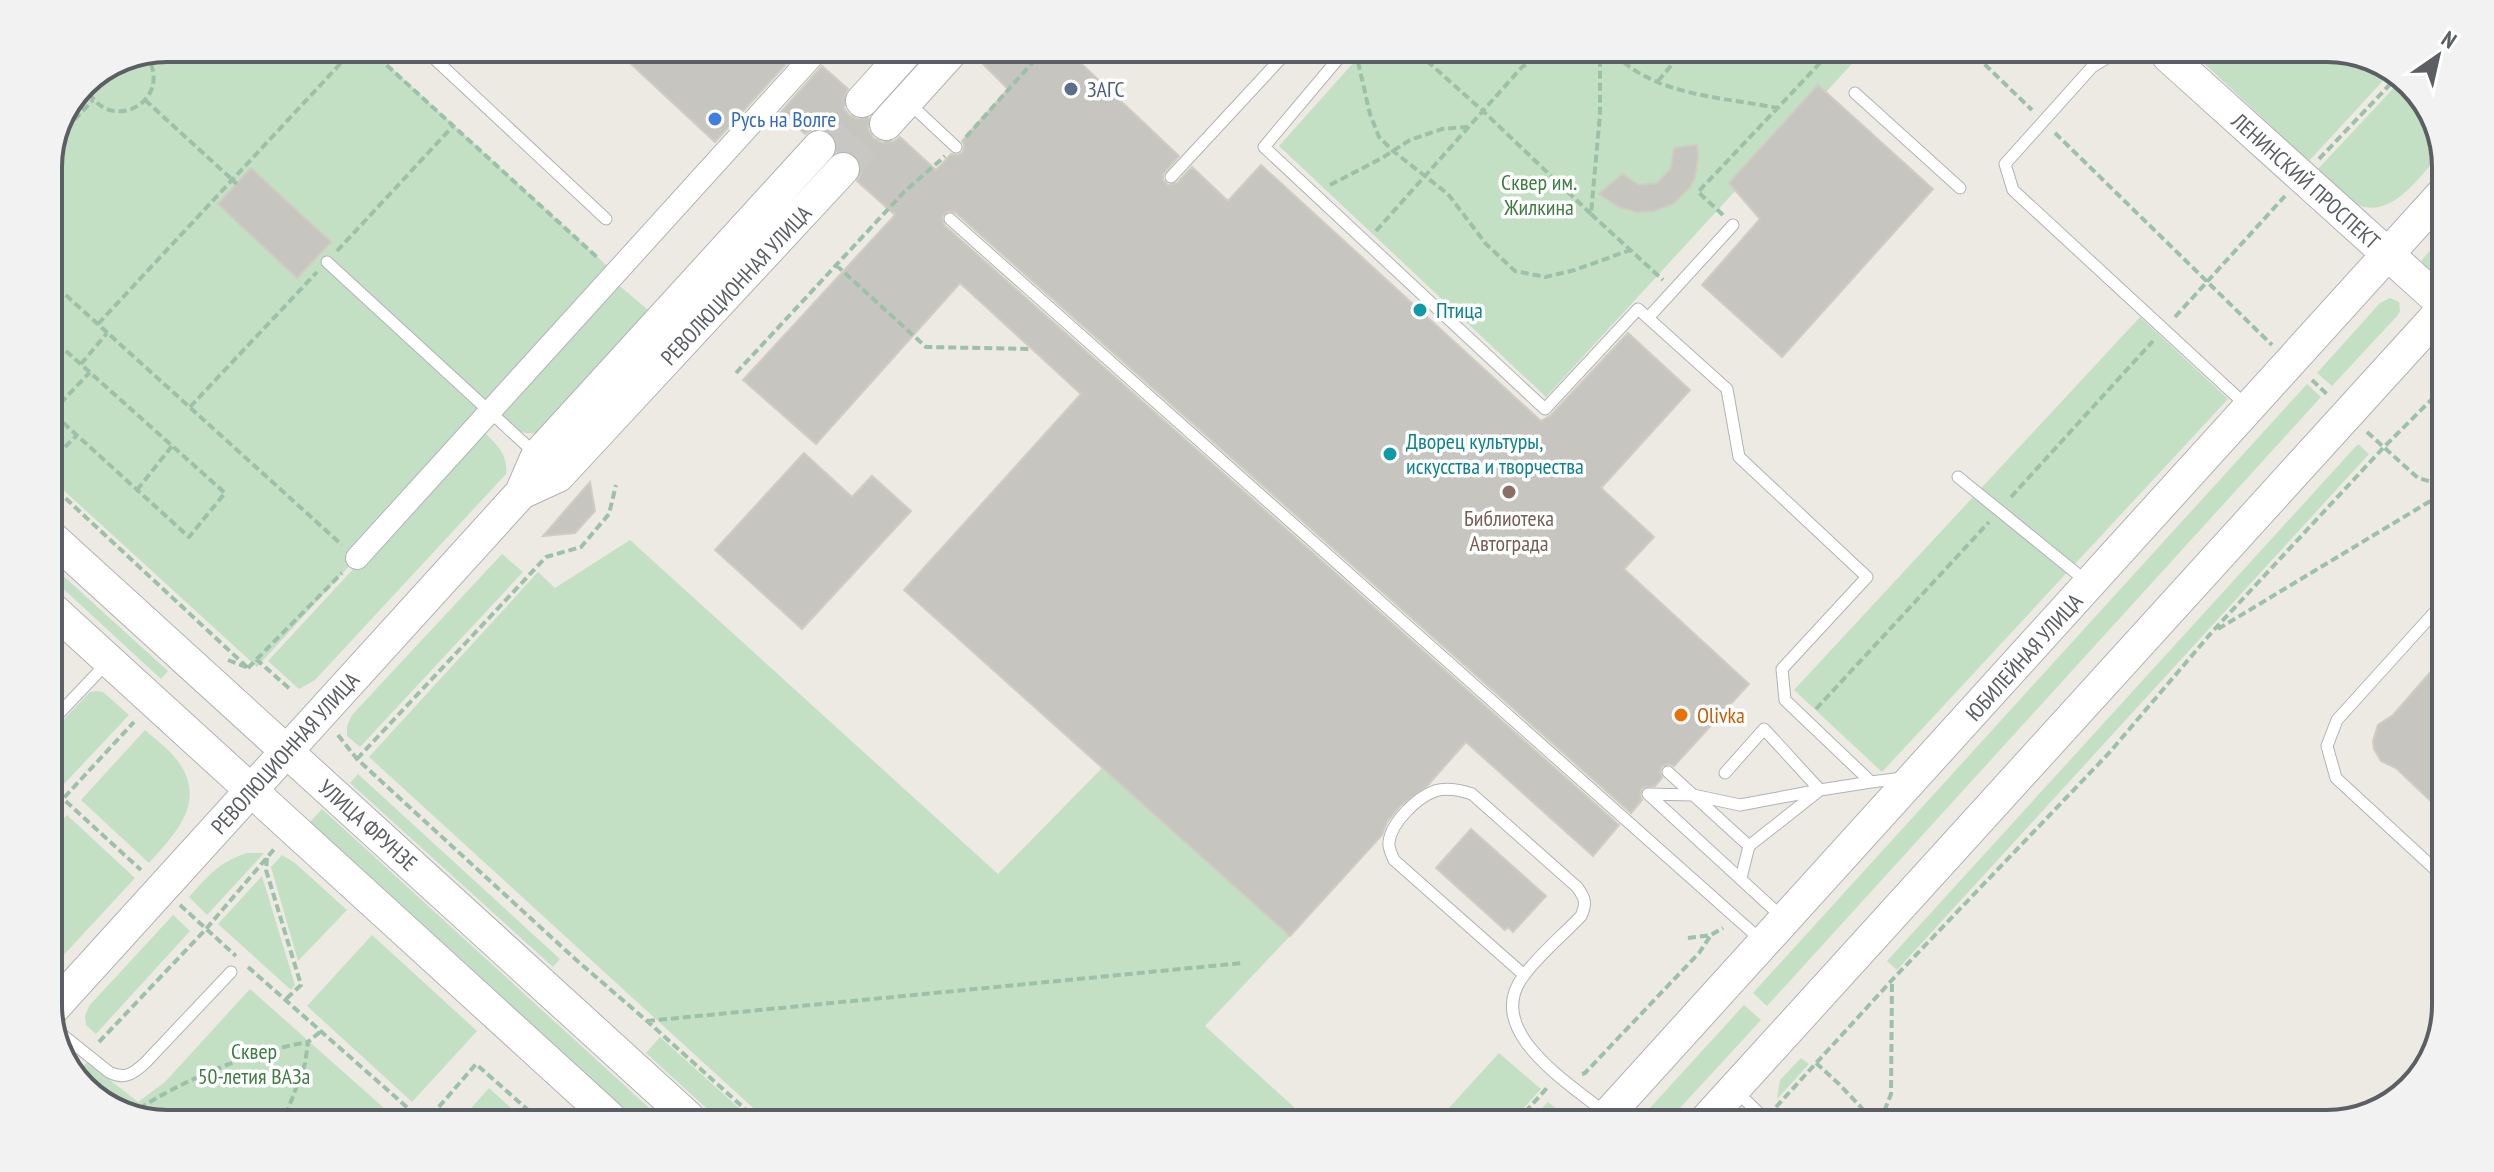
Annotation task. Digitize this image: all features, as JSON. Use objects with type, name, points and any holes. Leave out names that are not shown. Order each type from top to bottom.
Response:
[{"type":"main road","points":[[862,101],[897,62]]},
{"type":"main road","points":[[896,112],[942,62]]},
{"type":"main road","name":"ЛЕНИНСКИЙ ПРОСПЕКТ","points":[[2175,62],[2432,296]]},
{"type":"main road","name":"РЕВОЛЮЦИОННАЯ УЛИЦА","points":[[62,999],[521,493],[537,456],[819,147]]},
{"type":"main road","name":"РЕВОЛЮЦИОННАЯ УЛИЦА","points":[[521,493],[558,476],[843,169]]},
{"type":"main road","name":"ЮБИЛЕЙНАЯ УЛИЦА","points":[[1612,1110],[2432,206]]},
{"type":"main road","points":[[1715,1110],[2432,320]]},
{"type":"main road","name":"УЛИЦА ФРУНЗЕ","points":[[62,547],[680,1110]]},
{"type":"main road","points":[[62,618],[601,1110]]},
{"type":"street","points":[[357,558],[807,62]]},
{"type":"lane","points":[[438,62],[606,219]]},
{"type":"lane","points":[[1171,177],[1278,62]]},
{"type":"lane","points":[[1335,62],[1264,147],[1545,409],[1638,309],[1727,389],[1739,457],[1867,577],[1782,669],[1785,700],[1871,782]]},
{"type":"lane","points":[[2100,62],[2092,67],[2005,164],[2013,190],[2250,408]]},
{"type":"lane","points":[[1855,93],[1960,188]]},
{"type":"lane","points":[[896,112],[956,147]]},
{"type":"lane","points":[[950,219],[1737,920],[1775,931]]},
{"type":"lane","points":[[1648,318],[1733,225]]},
{"type":"lane","points":[[327,262],[537,456]]},
{"type":"lane","points":[[1958,477],[2090,584]]},
{"type":"lane","points":[[2432,615],[2337,720],[2327,746],[2336,778],[2432,867]]},
{"type":"lane","points":[[62,710],[109,661]]},
{"type":"lane","points":[[1725,773],[1764,729],[1820,790]]},
{"type":"lane","points":[[1668,772],[1749,846]]},
{"type":"lane","points":[[1775,931],[1741,878],[1648,794],[1693,795],[1740,805],[1915,777]]},
{"type":"lane","points":[[1524,975],[1394,860],[1388,844],[1393,828],[1421,799],[1435,791],[1456,789],[1472,794],[1577,887],[1584,897],[1586,906],[1581,916],[1524,975],[1516,989],[1512,1008],[1517,1029],[1527,1046],[1596,1110]]},
{"type":"lane","points":[[1741,878],[1749,846],[1820,790]]},
{"type":"lane","points":[[68,1039],[118,1076],[135,1072],[231,972]]},
{"type":"lane","points":[[1734,1090],[1756,1110]]},
{"type":"path","points":[[98,324],[234,182],[342,62]]},
{"type":"path","points":[[384,62],[616,274]]},
{"type":"path","points":[[736,373],[904,192],[956,147],[1033,62]]},
{"type":"path","points":[[1358,62],[1379,137],[1448,194],[1486,244],[1515,271],[1545,277],[1575,270],[1630,250]]},
{"type":"path","points":[[1428,62],[1673,290]]},
{"type":"path","points":[[1366,243],[1522,67],[1530,62]]},
{"type":"path","points":[[1591,214],[1600,114],[1600,62]]},
{"type":"path","points":[[1622,62],[1628,68],[1680,91],[1777,108]]},
{"type":"path","points":[[1658,81],[1674,62]]},
{"type":"path","points":[[1733,225],[1698,192],[1821,62]]},
{"type":"path","points":[[1982,62],[2270,343]]},
{"type":"path","points":[[91,96],[109,110],[128,111],[151,92],[154,74],[150,64]]},
{"type":"path","points":[[2312,167],[2391,84]]},
{"type":"path","points":[[72,122],[93,100]]},
{"type":"path","points":[[145,100],[234,182]]},
{"type":"path","points":[[1314,194],[1410,140],[1442,129],[1469,126]]},
{"type":"path","points":[[2207,283],[2286,195]]},
{"type":"path","points":[[836,265],[926,347],[1032,349]]},
{"type":"path","points":[[62,292],[357,558],[248,668],[62,495]]},
{"type":"path","points":[[81,364],[107,333]]},
{"type":"path","points":[[62,347],[225,493],[189,537],[62,421]]},
{"type":"path","points":[[62,399],[90,372]]},
{"type":"path","points":[[1776,1110],[1892,980],[2109,753],[2212,632],[2432,399]]},
{"type":"path","points":[[62,450],[77,435]]},
{"type":"path","points":[[137,490],[172,446]]},
{"type":"path","points":[[2418,478],[2432,482]]},
{"type":"path","points":[[357,759],[546,557],[581,547],[609,514],[616,485]]},
{"type":"path","points":[[2212,632],[2432,500]]},
{"type":"path","points":[[256,659],[291,690]]},
{"type":"path","points":[[134,722],[64,799],[410,1110]]},
{"type":"path","points":[[338,735],[357,759],[574,958],[746,1110]]},
{"type":"path","points":[[87,1054],[206,929],[293,830]]},
{"type":"path","points":[[268,856],[266,870],[301,985],[285,1000]]},
{"type":"path","points":[[1688,938],[1711,935],[1737,920]]},
{"type":"path","points":[[1527,1110],[1559,1075],[1585,1073],[1699,953],[1711,935]]},
{"type":"path","points":[[647,1021],[1242,963]]},
{"type":"path","points":[[1884,1110],[1891,1094],[1892,980]]},
{"type":"path","points":[[140,1106],[242,1059],[308,1042],[320,1032]]},
{"type":"path","points":[[288,1110],[305,1064],[308,1042]]},
{"type":"path","points":[[1816,1063],[1866,1110]]},
{"type":"path","points":[[436,1110],[476,1064],[528,1110]]},
{"type":"green space","points":[[385,62],[616,274],[257,667],[62,489],[62,160],[66,140],[73,120],[98,88],[114,76],[146,64]]},
{"type":"green space","name":"Сквер им. Жилкина","points":[[1354,62],[1854,62],[1546,397],[1279,146]]},
{"type":"green space","points":[[2202,62],[2327,62],[2348,64],[2384,79],[2309,161]]},
{"type":"green space","points":[[2394,87],[2398,96],[2404,96],[2418,114],[2430,146],[2432,163],[2406,192],[2382,206],[2369,208],[2356,204],[2318,169]]},
{"type":"green space","points":[[2432,248],[2432,272],[2422,266],[2422,260]]},
{"type":"green space","points":[[616,283],[653,314],[541,432],[517,430],[498,412]]},
{"type":"green space","points":[[2390,298],[2399,302],[2397,316],[2332,386],[2317,373],[2380,303]]},
{"type":"green space","points":[[2140,317],[2228,399],[1882,772],[1794,690]]},
{"type":"green space","points":[[2307,384],[2321,397],[1767,1006],[1753,993]]},
{"type":"green space","points":[[482,430],[503,455],[506,474],[315,680],[299,689],[268,661]]},
{"type":"green space","points":[[2358,444],[2369,454],[1897,970],[1887,961]]},
{"type":"green space","points":[[630,540],[998,874],[1102,768],[1290,936],[1205,1026],[1297,1110],[755,1110],[369,757],[538,572],[555,588]]},
{"type":"green space","points":[[502,554],[523,572],[360,747],[347,736],[352,715]]},
{"type":"green space","points":[[62,575],[168,671],[161,679],[62,588]]},
{"type":"green space","points":[[90,692],[103,692],[129,715],[64,784],[62,721]]},
{"type":"green space","points":[[145,730],[177,760],[190,789],[185,816],[149,863],[81,800]]},
{"type":"green space","points":[[358,774],[560,959],[553,967],[350,783]]},
{"type":"green space","points":[[322,809],[651,1110],[621,1110],[309,823]]},
{"type":"green space","points":[[67,815],[135,878],[62,957],[62,821]]},
{"type":"green space","points":[[247,853],[264,853],[207,915],[189,897],[221,865]]},
{"type":"green space","points":[[282,855],[347,910],[298,961],[271,867]]},
{"type":"green space","points":[[262,876],[295,985],[291,990],[218,924]]},
{"type":"green space","points":[[173,915],[190,931],[96,1034],[86,1025],[89,1006]]},
{"type":"green space","points":[[372,935],[477,1031],[412,1102],[307,1006]]},
{"type":"green space","name":"Сквер 50-летия ВАЗа","points":[[250,989],[386,1110],[146,1108],[114,1096],[83,1067],[87,1062],[138,1102],[165,1082]]},
{"type":"green space","points":[[1744,1005],[1761,1020],[1678,1110],[1648,1110]]},
{"type":"green space","points":[[660,1037],[741,1110],[708,1110],[646,1053]]},
{"type":"green space","points":[[1499,1053],[1541,1089],[1522,1110],[1447,1110]]},
{"type":"green space","points":[[1801,1058],[1809,1064],[1777,1099],[1780,1080]]},
{"type":"green space","points":[[489,1088],[513,1110],[469,1110]]},
{"type":"green space","points":[[1548,1102],[1558,1110],[1540,1110]]},
{"type":"building","name":"Русь на Волге","points":[[629,62],[788,62],[715,142]]},
{"type":"building","points":[[981,62],[1080,62],[1179,156],[1163,174],[1163,180],[1168,185],[1177,183],[1192,167],[1228,201],[1261,165],[1541,421],[1551,415],[1628,333],[1690,390],[1601,488],[1654,537],[1624,569],[1749,684],[1674,766],[1662,766],[1662,778],[1655,786],[1642,788],[1642,800],[1631,813],[956,213],[948,211],[942,217],[944,225],[1619,825],[1593,856],[1466,742],[1428,785],[1400,806],[1387,822],[1382,835],[1290,936],[904,590],[1081,394],[960,283],[816,444],[743,380],[895,215],[857,181],[862,172],[861,163],[848,151],[837,151],[837,142],[832,134],[822,128],[805,134],[781,112],[822,66],[848,89],[843,98],[844,108],[857,119],[868,119],[868,129],[873,138],[883,143],[900,137],[936,170],[951,154],[963,152],[962,141],[1008,89]]},
{"type":"building","points":[[1818,85],[1933,189],[1782,357],[1702,285],[1760,219],[1729,183]]},
{"type":"building","points":[[1697,145],[1695,177],[1690,187],[1673,204],[1654,211],[1637,212],[1619,207],[1599,194],[1622,174],[1639,185],[1657,183],[1671,168],[1674,148]]},
{"type":"building","points":[[251,168],[331,242],[297,278],[218,204]]},
{"type":"building","points":[[804,453],[852,497],[872,476],[911,511],[802,629],[715,550]]},
{"type":"building","points":[[590,482],[595,511],[575,533],[543,536]]},
{"type":"building","points":[[2432,670],[2432,802],[2396,768],[2381,761],[2374,749],[2378,725],[2393,715]]},
{"type":"building","points":[[1471,829],[1546,896],[1513,932],[1508,927],[1505,930],[1436,868]]},
{"type":"tunnel","points":[[819,147],[862,101]]},
{"type":"tunnel","points":[[843,169],[886,124]]},
{"type":"place","name":"ЗАГС","points":[[1071,89]]},
{"type":"place","name":"Русь на Волге","points":[[715,119]]},
{"type":"place","name":"Птица","points":[[1420,310]]},
{"type":"place","name":"Дворец культуры, искусства и творчества","points":[[1390,454]]},
{"type":"place","name":"Библиотека Автограда","points":[[1509,492]]},
{"type":"place","name":"Olivka","points":[[1681,715]]}]
